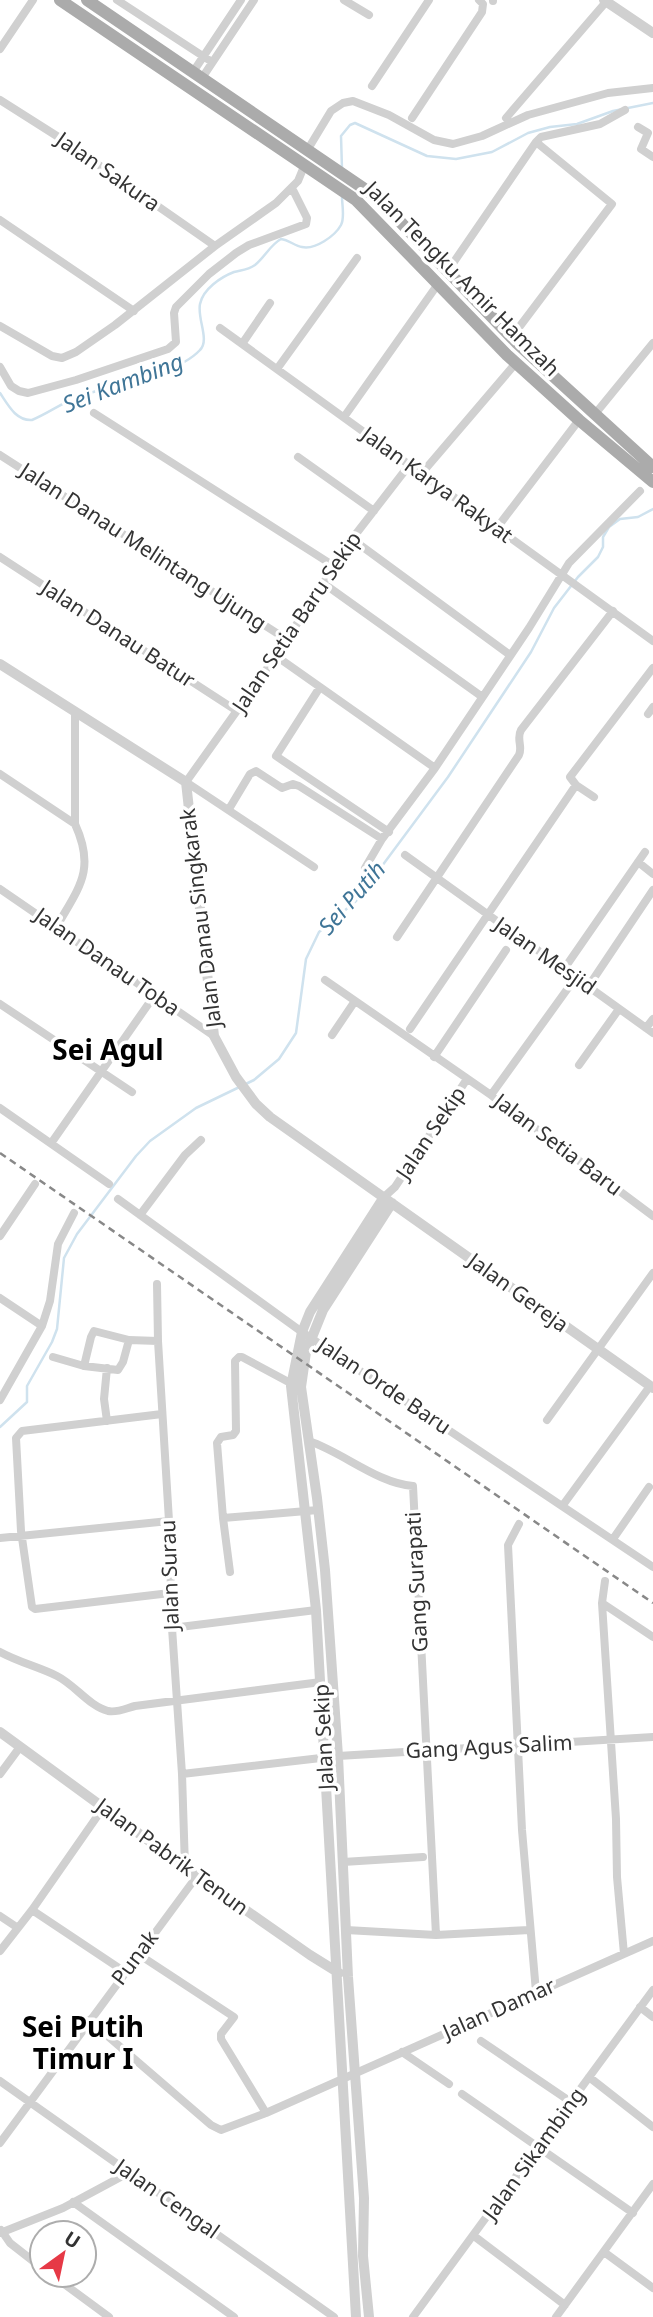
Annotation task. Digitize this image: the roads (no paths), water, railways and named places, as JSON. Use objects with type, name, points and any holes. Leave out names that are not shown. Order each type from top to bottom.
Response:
[{"type":"main road","name":"Jalan Tengku Amir Hamzah","points":[[60,0],[349,194],[511,359],[653,482]]},
{"type":"main road","name":"Jalan Tengku Amir Hamzah","points":[[87,0],[330,164],[383,204],[514,341],[653,467]]},
{"type":"main road","points":[[511,359],[514,341]]},
{"type":"street","points":[[0,49],[33,0]]},
{"type":"street","points":[[117,0],[212,62]]},
{"type":"street","points":[[197,75],[203,57],[241,0]]},
{"type":"street","points":[[197,75],[212,62],[254,0]]},
{"type":"street","points":[[344,0],[369,15]]},
{"type":"street","points":[[372,86],[429,0]]},
{"type":"street","points":[[412,118],[482,12],[483,4],[479,0]]},
{"type":"street","points":[[506,118],[605,1],[653,33]]},
{"type":"street","points":[[307,149],[331,111],[343,103],[353,101],[389,115],[434,140],[453,144],[482,136],[528,115],[608,93],[653,88]]},
{"type":"street","name":"Jalan Sakura","points":[[0,100],[60,138],[215,246]]},
{"type":"street","points":[[447,272],[541,137],[600,124],[625,110]]},
{"type":"street","points":[[638,127],[648,134],[641,149],[653,157]]},
{"type":"street","points":[[514,341],[612,204],[536,142]]},
{"type":"street","points":[[0,327],[52,356],[62,358],[76,352],[276,203],[298,181],[305,164]]},
{"type":"street","points":[[0,368],[11,386],[28,393],[169,349],[176,342],[176,307],[209,274],[249,245],[306,224],[307,218],[292,188]]},
{"type":"street","points":[[0,220],[134,311]]},
{"type":"street","points":[[277,369],[357,258]]},
{"type":"street","points":[[344,417],[438,284]]},
{"type":"street","points":[[242,344],[270,303]]},
{"type":"street","name":"Jalan Karya Rakyat","points":[[220,328],[653,641]]},
{"type":"street","points":[[595,414],[653,343]]},
{"type":"street","points":[[422,472],[511,359]]},
{"type":"street","points":[[94,413],[334,566]]},
{"type":"street","points":[[496,529],[579,420]]},
{"type":"street","name":"Jalan Danau Melintang Ujung","points":[[0,454],[286,639]]},
{"type":"street","points":[[298,457],[374,511]]},
{"type":"street","name":"Jalan Setia Baru Sekip","points":[[186,782],[276,656],[352,539],[410,464]]},
{"type":"street","points":[[365,868],[435,768],[569,563],[640,491]]},
{"type":"street","points":[[352,539],[510,655]]},
{"type":"street","name":"Jalan Danau Batur","points":[[0,557],[237,711]]},
{"type":"street","points":[[323,583],[481,696]]},
{"type":"street","points":[[397,937],[519,755],[521,748],[518,737],[522,730],[612,611]]},
{"type":"street","points":[[276,656],[435,768]]},
{"type":"street","name":"Jalan Danau Singkarak","points":[[0,664],[186,782],[214,1036],[236,1077],[270,1117],[388,1200]]},
{"type":"street","points":[[410,1029],[573,781],[653,668]]},
{"type":"street","points":[[320,687],[276,756],[386,836]]},
{"type":"street","points":[[57,926],[84,878],[83,844],[75,824],[75,712]]},
{"type":"street","points":[[229,809],[250,774],[256,771],[282,788],[293,784],[299,786],[386,836]]},
{"type":"street","points":[[0,774],[75,824]]},
{"type":"street","points":[[573,781],[594,797]]},
{"type":"street","points":[[186,782],[314,867]]},
{"type":"street","points":[[564,970],[645,852]]},
{"type":"street","name":"Jalan Mesjid","points":[[405,855],[650,1030]]},
{"type":"street","points":[[638,862],[653,874]]},
{"type":"street","points":[[588,987],[653,890]]},
{"type":"street","name":"Jalan Danau Toba","points":[[1,891],[57,926],[214,1036]]},
{"type":"street","points":[[434,1057],[506,950]]},
{"type":"street","points":[[491,1095],[576,978]]},
{"type":"street","name":"Jalan Setia Baru","points":[[325,980],[491,1095],[653,1216]]},
{"type":"street","points":[[52,1142],[154,996]]},
{"type":"street","points":[[332,1035],[355,1001]]},
{"type":"street","points":[[0,1004],[132,1092]]},
{"type":"street","points":[[579,1065],[619,1009]]},
{"type":"street","points":[[650,1030],[653,1019]]},
{"type":"street","name":"Jalan Sekip","points":[[356,2317],[326,1757],[296,1386],[310,1312],[467,1079]]},
{"type":"street","points":[[0,1108],[109,1184]]},
{"type":"street","points":[[140,1215],[185,1155],[201,1140]]},
{"type":"street","points":[[0,1236],[35,1184]]},
{"type":"street","name":"Jalan Orde Baru","points":[[118,1199],[306,1335],[653,1567]]},
{"type":"street","name":"Jalan Gereja","points":[[388,1200],[651,1387]]},
{"type":"street","points":[[0,1400],[42,1326],[50,1301],[58,1244],[74,1213]]},
{"type":"street","points":[[547,1420],[653,1273]]},
{"type":"street","name":"Jalan Surau","points":[[157,1284],[185,1867]]},
{"type":"street","points":[[0,1298],[42,1326]]},
{"type":"street","points":[[84,1366],[94,1331],[129,1340],[158,1341]]},
{"type":"street","points":[[53,1357],[84,1366],[120,1368],[129,1340]]},
{"type":"street","points":[[230,1572],[217,1443],[221,1437],[233,1435],[236,1431],[235,1361],[242,1357],[296,1386]]},
{"type":"street","points":[[107,1368],[104,1399],[107,1421]]},
{"type":"street","name":"Jalan Sekip","points":[[296,1386],[309,1441],[325,1570],[338,1756],[354,2073],[364,2198],[363,2256],[369,2317]]},
{"type":"street","points":[[563,1505],[651,1387]]},
{"type":"street","points":[[162,1414],[22,1431],[17,1435],[22,1538],[30,1605],[35,1609],[170,1593]]},
{"type":"street","name":"Gang Surapati","points":[[309,1441],[385,1479],[413,1486],[425,1751]]},
{"type":"street","points":[[613,1539],[649,1487]]},
{"type":"street","points":[[223,1518],[318,1510]]},
{"type":"street","points":[[0,1538],[22,1538],[169,1521]]},
{"type":"street","points":[[519,1524],[508,1545],[529,1930],[536,1992]]},
{"type":"street","points":[[606,1581],[602,1603],[617,1877],[624,1954]]},
{"type":"street","points":[[602,1603],[653,1637]]},
{"type":"street","points":[[172,1628],[316,1610]]},
{"type":"street","points":[[0,1652],[25,1665],[55,1675],[108,1711],[321,1682]]},
{"type":"street","name":"Jalan Pabrik Tenun","points":[[0,1732],[197,1876],[337,1972],[348,1976]]},
{"type":"street","name":"Gang Agus Salim","points":[[182,1774],[338,1756],[653,1737]]},
{"type":"street","points":[[0,1774],[20,1747]]},
{"type":"street","points":[[425,1751],[436,1935]]},
{"type":"street","points":[[0,1951],[103,1808]]},
{"type":"street","points":[[343,1862],[423,1857]]},
{"type":"street","name":"Punak","points":[[0,2143],[197,1876]]},
{"type":"street","points":[[32,1910],[125,1972]]},
{"type":"street","points":[[0,1916],[18,1928]]},
{"type":"street","points":[[346,1930],[436,1935],[529,1930]]},
{"type":"street","name":"Jalan Damar","points":[[89,2020],[221,2130],[344,2079],[650,1943],[653,1952]]},
{"type":"street","points":[[138,1954],[234,2017],[221,2034],[221,2039],[266,2113]]},
{"type":"street","name":"Jalan Sikambing","points":[[413,2317],[653,1990]]},
{"type":"street","points":[[640,2007],[653,2017]]},
{"type":"street","points":[[481,2041],[571,2102]]},
{"type":"street","points":[[402,2052],[449,2084]]},
{"type":"street","points":[[589,2077],[653,2127]]},
{"type":"street","name":"Jalan Cengal","points":[[0,2081],[334,2317]]},
{"type":"street","points":[[462,2094],[633,2213]]},
{"type":"street","points":[[28,2258],[0,2231],[38,2219],[130,2172]]},
{"type":"street","points":[[556,2317],[653,2184]]},
{"type":"street","points":[[350,2198],[364,2198]]},
{"type":"street","points":[[74,2202],[234,2317]]},
{"type":"street","points":[[474,2236],[565,2305]]},
{"type":"street","points":[[604,2252],[653,2288]]},
{"type":"street","points":[[71,2289],[109,2317]]},
{"type":"waterway","name":"Sei Kambing","points":[[342,169],[341,136],[355,123],[427,156],[456,159],[492,152],[528,133],[577,124],[613,111],[653,103]]},
{"type":"waterway","name":"Sei Kambing","points":[[0,393],[17,415],[32,420],[80,396],[161,373],[190,359],[203,346],[200,304],[209,289],[229,274],[255,265],[281,239],[307,247],[324,241],[334,234],[342,222],[342,197]]},
{"type":"waterway","name":"Sei Putih","points":[[0,1427],[27,1402],[27,1386],[52,1342],[57,1329],[64,1258],[77,1234],[150,1141],[196,1108],[254,1080],[279,1059],[296,1033],[306,959],[319,932],[356,901],[448,777],[531,652],[554,608],[598,557],[603,547],[603,537],[609,527],[620,519],[638,517],[653,509]]},
{"type":"railway","points":[[0,1153],[653,1603]]},
{"type":"district","name":"Sei Agul","points":[[108,1050]]},
{"type":"district","name":"Sei Putih Timur I","points":[[83,2043]]}]
